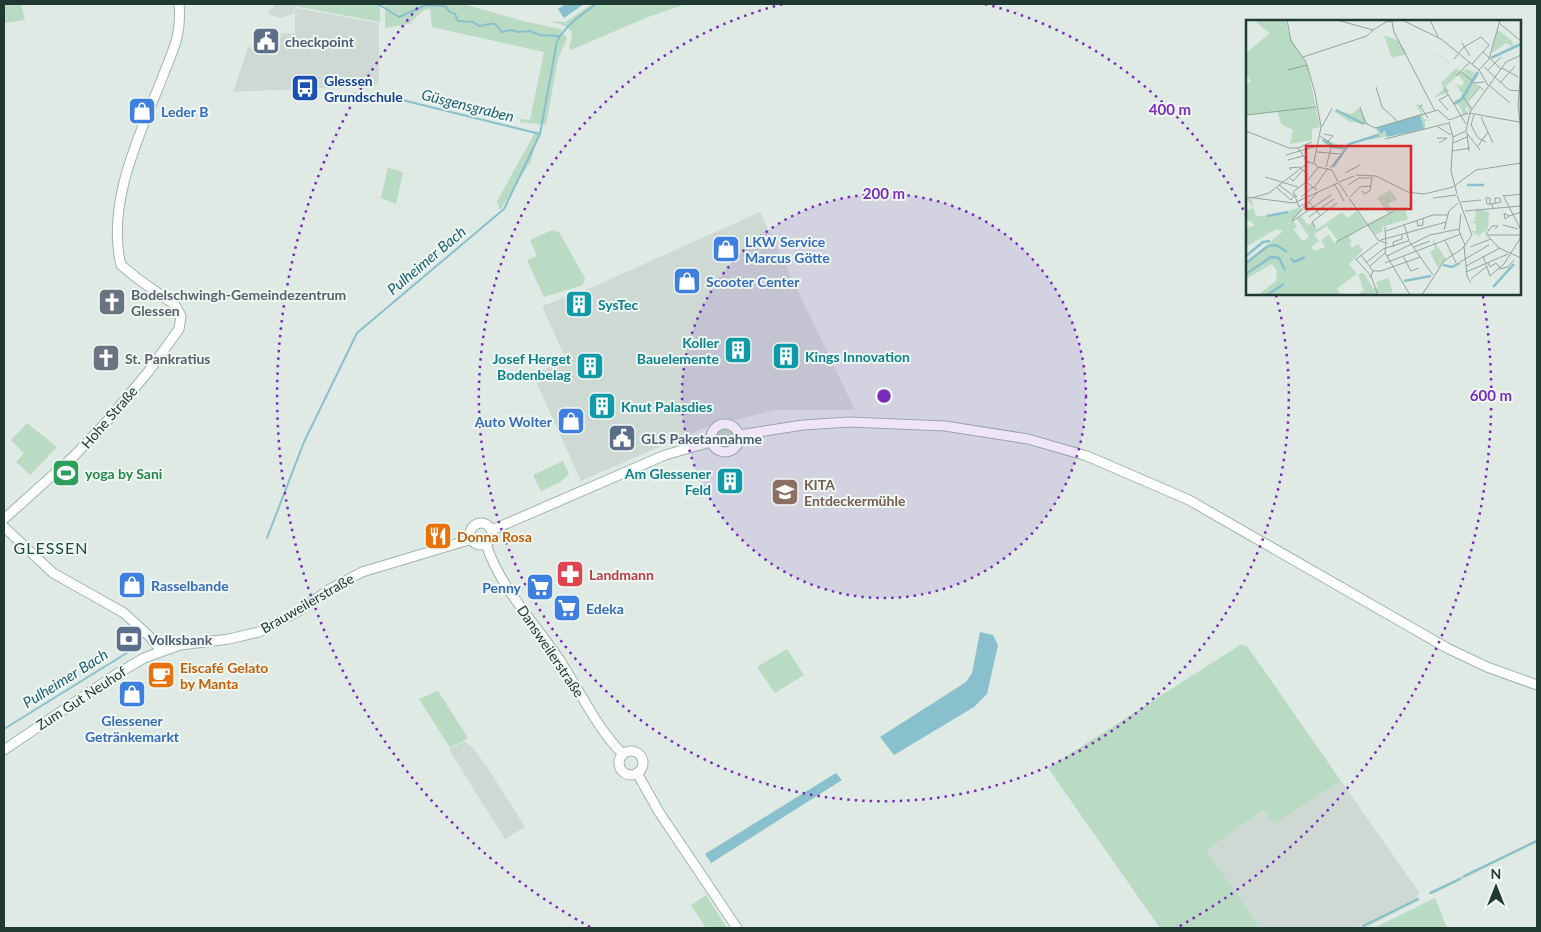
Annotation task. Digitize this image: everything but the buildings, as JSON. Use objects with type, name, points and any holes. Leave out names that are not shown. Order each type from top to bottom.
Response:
[{"type":"main road","name":"Hohe Straße","points":[[4,519],[74,456],[109,419],[148,372],[179,329],[181,316],[175,305],[121,265],[118,240],[120,205],[131,156],[179,32],[179,4]]},
{"type":"main road","points":[[740,435],[802,425],[849,422],[945,426],[1028,439],[1087,456],[1189,500],[1447,648],[1487,667],[1537,685]]},
{"type":"main road","points":[[722,424],[733,426],[740,435],[738,445],[728,452],[718,450],[711,442],[712,433],[722,424]]},
{"type":"main road","points":[[492,530],[664,455],[711,442]]},
{"type":"main road","points":[[483,523],[492,530],[491,540],[486,544],[479,544],[472,539],[471,532],[476,524],[483,523]]},
{"type":"main road","points":[[4,527],[53,573],[124,613],[149,636],[161,651]]},
{"type":"main road","name":"Brauweilerstraße","points":[[161,651],[180,644],[229,639],[259,632],[297,612],[330,589],[356,575],[373,568],[472,539]]},
{"type":"main road","name":"Dansweilerstraße","points":[[486,544],[494,564],[507,586],[560,661],[601,726],[623,754]]},
{"type":"main road","name":"Zum Gut Neuhof","points":[[4,750],[115,675],[161,651]]},
{"type":"main road","name":"Dansweilerstraße","points":[[633,751],[640,755],[643,764],[637,773],[631,775],[622,771],[619,760],[623,754],[633,751]]},
{"type":"main road","name":"Dansweilerstraße","points":[[637,773],[659,812],[737,928]]},
{"type":"shaded area","points":[[275,4],[296,4],[295,8],[379,23],[379,79],[377,84],[374,86],[233,92],[248,47],[279,51],[281,33],[295,34],[295,9],[293,14],[281,18],[268,14]]},
{"type":"shaded area","points":[[760,212],[855,410],[775,410],[701,429],[581,481],[533,375],[566,359],[542,306],[595,286]]},
{"type":"shaded area","points":[[464,741],[473,748],[489,770],[525,827],[505,839],[449,750]]},
{"type":"shaded area","points":[[1341,781],[1419,892],[1417,898],[1356,928],[1260,928],[1205,850],[1265,810],[1274,824]]},
{"type":"green space","points":[[4,4],[21,4],[25,20],[4,23]]},
{"type":"green space","points":[[296,4],[380,4],[380,22],[295,6]]},
{"type":"green space","points":[[385,4],[464,4],[523,21],[560,29],[567,38],[558,59],[546,125],[520,122],[520,119],[530,120],[544,52],[432,27],[430,9],[424,10],[409,24],[385,28]]},
{"type":"green space","points":[[592,4],[686,4],[648,17],[571,50],[569,46],[572,34],[570,31],[563,25],[547,21],[566,22]]},
{"type":"green space","points":[[536,131],[539,133],[531,161],[500,210],[497,201]]},
{"type":"green space","points":[[388,168],[403,172],[396,204],[381,198]]},
{"type":"green space","points":[[552,230],[559,232],[585,278],[583,285],[544,297],[527,260],[537,256],[530,240]]},
{"type":"green space","points":[[27,423],[57,447],[30,475],[16,462],[24,453],[11,440]]},
{"type":"green space","points":[[725,428],[733,431],[736,439],[733,447],[725,450],[717,447],[714,439],[717,431]]},
{"type":"green space","points":[[563,461],[569,474],[559,483],[541,491],[533,475]]},
{"type":"green space","points":[[1240,645],[1247,646],[1341,781],[1274,824],[1264,810],[1206,850],[1260,928],[1160,928],[1048,768]]},
{"type":"green space","points":[[787,649],[804,675],[775,693],[757,667]]},
{"type":"green space","points":[[438,691],[468,738],[450,748],[419,699]]},
{"type":"green space","points":[[1537,839],[1537,842],[1431,895],[1430,892]]},
{"type":"green space","points":[[706,895],[727,928],[706,928],[691,905]]},
{"type":"green space","points":[[1417,898],[1418,901],[1364,928],[1362,925]]},
{"type":"green space","points":[[1435,898],[1447,928],[1374,928]]},
{"type":"water","points":[[565,4],[584,4],[564,18],[558,9]]},
{"type":"water","points":[[980,632],[993,635],[998,645],[987,694],[974,707],[894,755],[880,737],[966,682],[972,673]]},
{"type":"water","points":[[836,773],[842,780],[711,863],[705,854]]},
{"type":"waterway","points":[[378,4],[399,17],[426,5],[445,6],[450,12],[455,14],[458,21],[473,22],[479,26],[495,24],[502,32],[511,30],[518,32],[530,31],[540,35],[559,36]]},
{"type":"waterway","name":"Pulheimer Bach","points":[[267,538],[304,442],[357,333],[504,209],[540,134],[557,41],[569,25],[596,4]]},
{"type":"waterway","name":"Güsgensgraben","points":[[390,97],[540,134]]},
{"type":"waterway","name":"Pulheimer Bach","points":[[4,729],[138,646]]},
{"type":"waterway","points":[[1464,876],[1537,841]]},
{"type":"waterway","points":[[1430,893],[1460,879]]},
{"type":"waterway","points":[[1363,926],[1418,899]]},
{"type":"place","name":"checkpoint","points":[[266,41]]},
{"type":"place","name":"Glessen Grundschule","points":[[305,88]]},
{"type":"place","name":"Leder B","points":[[142,111]]},
{"type":"place","name":"LKW Service Marcus Götte","points":[[726,249]]},
{"type":"place","name":"Scooter Center","points":[[687,281]]},
{"type":"place","name":"Bodelschwingh-Gemeindezentrum Glessen","points":[[112,302]]},
{"type":"place","name":"SysTec","points":[[579,304]]},
{"type":"place","name":"Koller Bauelemente","points":[[738,350]]},
{"type":"place","name":"Kings Innovation","points":[[786,356]]},
{"type":"place","name":"St. Pankratius","points":[[106,358]]},
{"type":"place","name":"Josef Herget Bodenbelag","points":[[590,366]]},
{"type":"place","name":"Knut Palasdies","points":[[602,406]]},
{"type":"place","name":"Auto Wolter","points":[[571,421]]},
{"type":"place","name":"GLS Paketannahme","points":[[622,438]]},
{"type":"place","name":"yoga by Sani","points":[[66,473]]},
{"type":"place","name":"Am Glessener Feld","points":[[730,481]]},
{"type":"place","name":"KITA Entdeckermühle","points":[[785,492]]},
{"type":"place","name":"Donna Rosa","points":[[438,536]]},
{"type":"place","name":"Landmann","points":[[570,574]]},
{"type":"place","name":"Rasselbande","points":[[132,585]]},
{"type":"place","name":"Penny","points":[[540,587]]},
{"type":"place","name":"Edeka","points":[[567,608]]},
{"type":"place","name":"Volksbank","points":[[129,639]]},
{"type":"place","name":"Eiscafé Gelato by Manta","points":[[161,675]]},
{"type":"place","name":"Glessener Getränkemarkt","points":[[132,694]]},
{"type":"district","name":"GLESSEN","points":[[51,547]]}]
